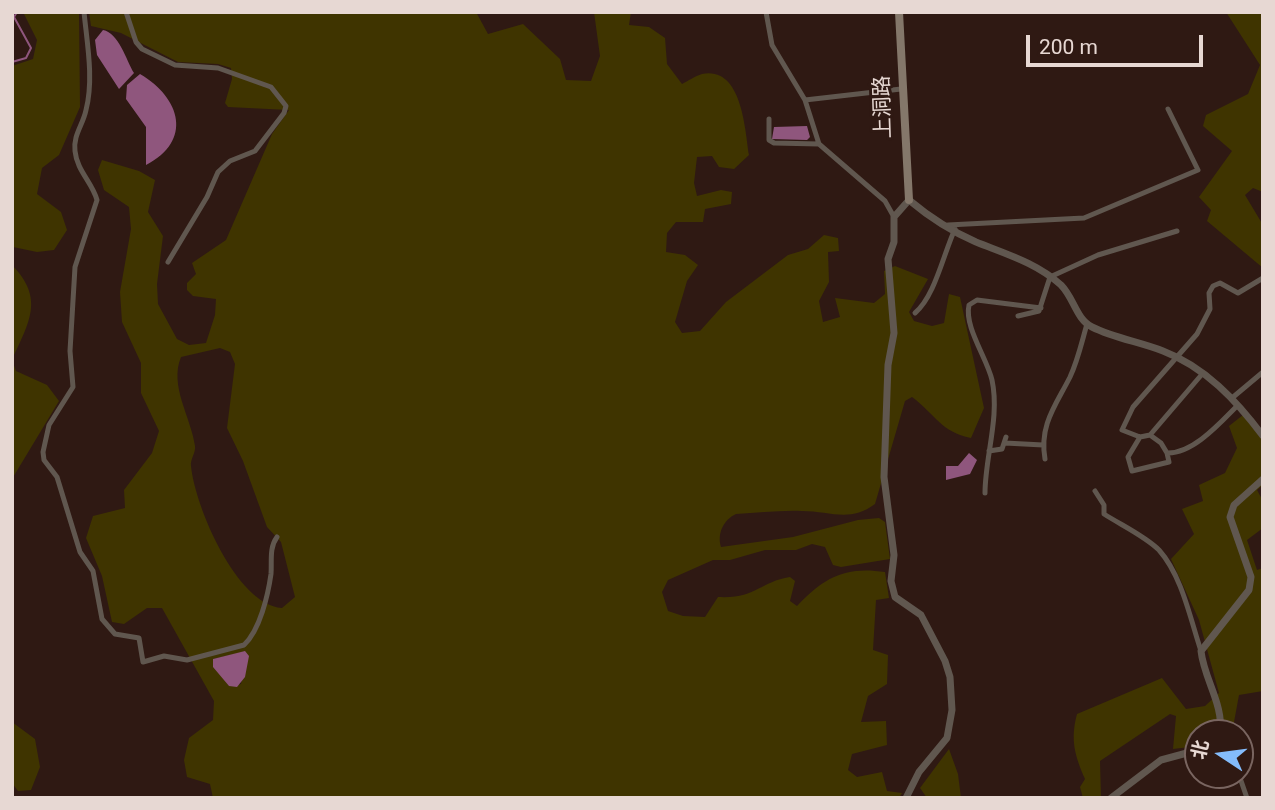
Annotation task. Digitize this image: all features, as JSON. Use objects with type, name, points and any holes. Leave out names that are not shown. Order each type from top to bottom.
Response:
[{"type":"main road","name":"上洞路","points":[[899,12],[909,200]]},
{"type":"street","points":[[84,12],[89,65],[88,100],[74,138],[77,163],[97,200],[75,267],[70,351],[73,387],[49,425],[43,452],[44,460],[57,477],[80,552],[93,571],[102,619],[116,634],[139,638],[143,662],[164,656],[187,660],[244,645],[251,638],[269,586],[272,543],[277,537]]},
{"type":"street","points":[[126,12],[136,42],[142,49],[175,65],[218,68],[271,87],[286,106],[284,113],[256,151],[230,161],[218,172],[207,197],[167,262]]},
{"type":"street","points":[[766,12],[772,45],[805,100],[819,144],[885,201],[894,217],[894,242],[888,259],[894,333],[888,365],[884,477],[894,555],[891,581],[895,597],[921,615],[945,661],[950,677],[952,710],[947,738],[919,772],[906,798]]},
{"type":"street","points":[[805,100],[901,89]]},
{"type":"street","points":[[952,227],[1084,218],[1198,170],[1198,163],[1168,109]]},
{"type":"street","points":[[769,119],[769,141],[819,144]]},
{"type":"street","points":[[894,217],[909,200],[952,227],[1035,267],[1072,298],[1087,324],[1179,358],[1203,373],[1238,405],[1263,436]]},
{"type":"street","points":[[915,313],[931,297],[952,227]]},
{"type":"street","points":[[1018,316],[1034,315],[1041,308],[1050,277],[1098,255],[1177,231]]},
{"type":"street","points":[[1203,373],[1150,435],[1140,437],[1122,430],[1133,407],[1179,358],[1206,320],[1213,286],[1220,283],[1238,293],[1263,278]]},
{"type":"street","points":[[985,493],[993,382],[977,346],[968,316],[969,304],[977,300],[1041,308]]},
{"type":"street","points":[[1045,459],[1043,445],[1046,423],[1074,368],[1087,324]]},
{"type":"street","points":[[1231,398],[1263,372]]},
{"type":"street","points":[[1167,453],[1176,454],[1190,446],[1238,405]]},
{"type":"street","points":[[1140,437],[1128,457],[1132,471],[1169,462],[1161,443],[1150,435]]},
{"type":"street","points":[[989,451],[1002,449],[1005,440],[1043,445]]},
{"type":"street","points":[[1201,651],[1249,590],[1251,577],[1230,517],[1234,505],[1263,479]]},
{"type":"street","points":[[1095,492],[1104,505],[1104,514],[1157,549],[1166,559],[1179,585],[1220,719]]},
{"type":"street","points":[[1111,798],[1161,760],[1184,754]]},
{"type":"shaded area","points":[[23,12],[79,12],[80,107],[59,155],[42,168],[37,194],[61,212],[67,230],[54,250],[37,252],[13,247],[12,251],[12,66],[33,59],[37,40]]},
{"type":"shaded area","points":[[89,12],[476,12],[488,34],[523,24],[560,59],[566,80],[591,81],[600,56],[594,12],[631,12],[629,25],[649,27],[665,38],[667,64],[682,84],[702,74],[715,74],[726,80],[739,102],[746,130],[749,155],[734,169],[719,167],[712,156],[697,157],[694,183],[697,196],[721,190],[732,192],[731,204],[705,209],[703,222],[676,222],[667,233],[666,252],[685,255],[698,265],[687,281],[675,322],[682,333],[700,331],[726,302],[788,255],[808,249],[824,235],[838,238],[839,251],[828,252],[829,282],[819,301],[823,322],[840,317],[835,298],[874,303],[885,294],[884,271],[895,266],[928,279],[909,312],[914,321],[932,326],[944,323],[949,294],[960,297],[984,408],[971,438],[952,432],[912,397],[905,401],[875,504],[866,510],[848,515],[812,511],[736,514],[724,524],[720,537],[721,547],[793,537],[858,520],[879,518],[885,522],[890,559],[841,567],[833,565],[825,547],[812,544],[796,550],[765,550],[730,560],[713,560],[668,580],[662,592],[668,611],[683,616],[705,617],[718,597],[749,593],[780,579],[790,577],[795,581],[790,601],[797,606],[826,581],[836,576],[859,571],[885,572],[889,598],[876,600],[873,650],[888,655],[887,684],[868,696],[861,722],[886,721],[887,745],[852,754],[848,770],[857,777],[882,772],[887,791],[902,793],[899,798],[213,798],[210,784],[187,777],[184,760],[189,738],[213,720],[214,701],[162,608],[147,608],[124,624],[112,622],[102,576],[86,538],[93,516],[125,508],[124,490],[152,453],[159,431],[141,393],[141,363],[122,322],[120,292],[131,229],[129,207],[104,190],[98,170],[102,160],[139,171],[155,180],[148,212],[163,236],[157,284],[158,304],[177,339],[189,345],[206,343],[215,315],[216,299],[193,296],[187,290],[187,283],[196,274],[192,263],[226,240],[272,134],[289,110],[228,107],[225,103],[232,79],[231,68],[218,64],[178,62],[121,33],[91,26]],"holes":[[[220,348],[230,352],[235,364],[227,428],[243,461],[267,527],[281,542],[295,597],[282,608],[265,603],[234,573],[210,528],[194,484],[191,463],[195,446],[179,390],[178,368],[181,357]],[[245,652],[241,684],[229,686],[213,659]]]},
{"type":"shaded area","points":[[1226,12],[1263,12],[1263,192],[1253,188],[1245,195],[1263,225],[1263,268],[1207,221],[1211,210],[1199,197],[1232,151],[1203,126],[1206,115],[1248,94],[1260,65]]},
{"type":"shaded area","points":[[103,30],[118,41],[134,73],[119,89],[97,55],[95,40]]},
{"type":"shaded area","points":[[140,74],[165,95],[176,120],[176,132],[171,144],[146,165],[146,127],[126,99],[127,85]]},
{"type":"shaded area","points":[[807,126],[810,137],[807,140],[772,139],[774,127]]},
{"type":"shaded area","points":[[12,265],[28,289],[31,311],[12,360]]},
{"type":"shaded area","points":[[12,360],[16,371],[47,385],[59,401],[12,479]]},
{"type":"shaded area","points":[[1243,415],[1263,441],[1263,485],[1257,490],[1263,501],[1263,528],[1247,540],[1257,570],[1263,568],[1263,691],[1239,695],[1235,719],[1184,719],[1184,748],[1173,749],[1176,716],[1170,714],[1100,761],[1101,798],[1083,798],[1080,787],[1085,779],[1076,755],[1074,740],[1077,714],[1162,678],[1186,709],[1205,706],[1219,693],[1199,620],[1171,559],[1194,534],[1182,509],[1203,501],[1199,485],[1225,473],[1237,448],[1229,426]]},
{"type":"shaded area","points":[[969,453],[977,460],[970,474],[946,480],[946,466],[958,466]]},
{"type":"shaded area","points":[[245,651],[249,656],[245,677],[237,687],[229,686],[213,667],[213,659]]},
{"type":"shaded area","points":[[12,722],[35,739],[40,767],[31,790],[18,791],[12,783]]},
{"type":"shaded area","points":[[949,749],[958,774],[961,798],[927,798],[920,788]]},
{"type":"waterway","points":[[12,62],[26,58],[31,48],[14,17],[17,12]]}]
